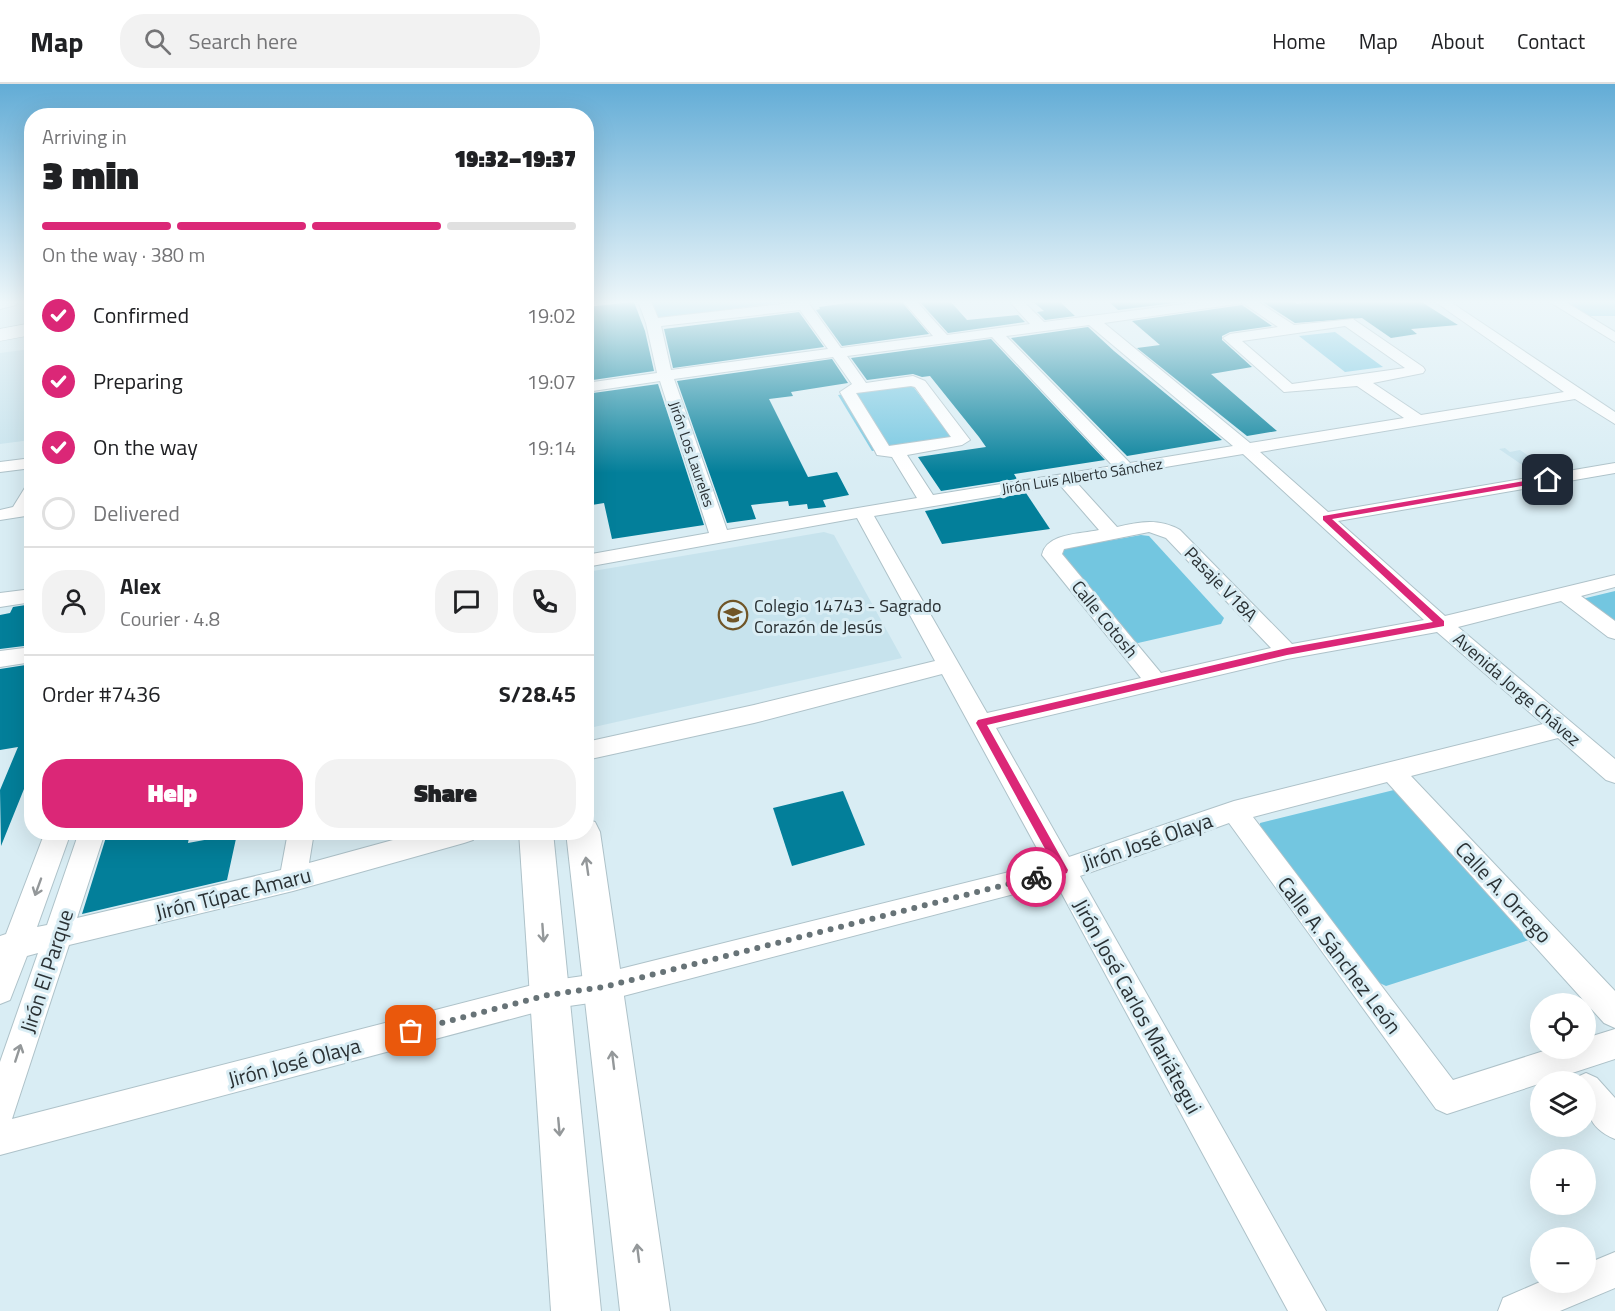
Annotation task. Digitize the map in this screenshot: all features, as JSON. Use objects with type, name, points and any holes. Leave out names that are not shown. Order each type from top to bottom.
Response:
[{"type":"main road","points":[[537,840],[576,1311]]},
{"type":"main road","points":[[584,840],[645,1311]]},
{"type":"street","name":"Jirón Los Laureles","points":[[661,358],[720,538]]},
{"type":"street","points":[[594,387],[785,358]]},
{"type":"street","points":[[842,358],[861,387]]},
{"type":"street","points":[[1020,358],[1126,469]]},
{"type":"street","name":"Avenida Jorge Chávez","points":[[1138,358],[1247,449],[1441,624],[1615,773]]},
{"type":"street","points":[[1253,358],[1289,389],[1360,381],[1418,370],[1401,358]]},
{"type":"street","points":[[1525,358],[1615,419]]},
{"type":"street","points":[[1360,381],[1418,420]]},
{"type":"street","points":[[916,382],[962,438],[959,442],[897,452],[883,451],[848,392],[861,387],[916,382]]},
{"type":"street","name":"Jirón Luis Alberto Sánchez","points":[[594,560],[1064,478],[1578,394]]},
{"type":"street","points":[[897,452],[928,501]]},
{"type":"street","points":[[0,467],[24,464]]},
{"type":"street","points":[[1326,518],[1615,468]]},
{"type":"street","points":[[1064,478],[1112,533]]},
{"type":"street","points":[[0,515],[24,511]]},
{"type":"street","name":"Jirón José Carlos Mariátegui","points":[[863,512],[1308,1311]]},
{"type":"street","name":"Pasaje V18A","points":[[1112,533],[1149,526],[1162,528],[1173,534],[1287,652]]},
{"type":"street","name":"Calle Cotosh","points":[[1112,533],[1058,544],[1053,548],[1052,555],[1157,683]]},
{"type":"street","points":[[981,723],[1287,652],[1441,624],[1615,581]]},
{"type":"street","points":[[1564,593],[1615,632]]},
{"type":"street","points":[[0,600],[24,596]]},
{"type":"street","points":[[0,659],[24,655]]},
{"type":"street","points":[[594,749],[754,714],[948,665]]},
{"type":"street","name":"Jirón José Olaya","points":[[0,1139],[548,995],[604,987],[1063,870],[1234,812],[1562,728]]},
{"type":"street","name":"Calle A. Orrego","points":[[1393,772],[1615,1013]]},
{"type":"street","name":"Calle A. Sánchez León","points":[[1234,812],[1447,1098],[1530,1080]]},
{"type":"street","name":"Jirón El Parque","points":[[0,990],[8,947],[55,840]]},
{"type":"street","name":"Jirón El Parque","points":[[0,1109],[89,840]]},
{"type":"street","points":[[293,879],[300,840]]},
{"type":"street","name":"Jirón Túpac Amaru","points":[[8,947],[293,879],[435,840]]},
{"type":"street","points":[[1570,1071],[1615,1044]]},
{"type":"street","points":[[1596,1101],[1615,1123]]},
{"type":"street","points":[[1596,1278],[1615,1270]]},
{"type":"street","points":[[1516,1311],[1559,1293]]},
{"type":"shaded area","points":[[0,358],[24,358],[24,441],[0,444]]},
{"type":"shaded area","points":[[1327,358],[1371,358],[1383,367],[1345,372]]},
{"type":"shaded area","points":[[912,385],[952,438],[872,451],[838,395]]},
{"type":"shaded area","points":[[1505,448],[1510,452],[1520,450],[1553,472],[1537,475],[1499,449]]},
{"type":"shaded area","name":"Colegio 14743 - Sagrado Corazón de Jesús","points":[[824,532],[834,535],[902,658],[594,727],[594,571]]},
{"type":"shaded area","points":[[1141,535],[1149,536],[1224,618],[1221,624],[1138,643],[1131,641],[1059,553],[1061,549]]},
{"type":"shaded area","points":[[1615,591],[1615,630],[1582,599]]},
{"type":"shaded area","points":[[1398,789],[1532,939],[1386,986],[1367,977],[1260,833],[1260,823]]},
{"type":"building","points":[[594,358],[651,358],[654,371],[594,380]]},
{"type":"building","points":[[671,358],[743,358],[673,368]]},
{"type":"building","points":[[851,358],[1009,358],[1105,460],[1014,474],[1017,479],[941,491],[918,457],[986,447],[930,376],[922,377],[913,374],[867,380]]},
{"type":"building","points":[[1031,358],[1123,358],[1222,440],[1127,456]]},
{"type":"building","points":[[1150,358],[1242,358],[1252,367],[1211,374],[1277,431],[1247,436]]},
{"type":"building","points":[[832,359],[848,383],[791,392],[793,396],[769,399],[808,477],[837,472],[849,495],[823,500],[826,507],[808,509],[807,504],[789,506],[788,501],[751,505],[756,519],[727,523],[677,381]]},
{"type":"building","points":[[658,384],[704,525],[612,539],[604,503],[594,505],[594,393]]},
{"type":"building","points":[[1026,493],[1050,529],[942,544],[925,511]]},
{"type":"building","points":[[24,605],[24,646],[0,649],[0,615],[10,613],[13,607]]},
{"type":"building","points":[[24,665],[24,789],[1,846],[0,790],[18,747],[0,750],[0,669]]},
{"type":"building","points":[[843,791],[865,845],[792,866],[773,808]]},
{"type":"building","points":[[105,840],[189,840],[188,843],[204,840],[236,840],[227,880],[82,914]]},
{"type":"way so far","points":[[411,1031],[548,995],[604,987],[1036,877]]},
{"type":"place","name":"Colegio 14743 - Sagrado Corazón de Jesús","points":[[733,615]]},
{"type":"route","points":[[1036,877],[1063,870],[981,723],[1287,652],[1441,624],[1326,518],[1548,480]]}]
